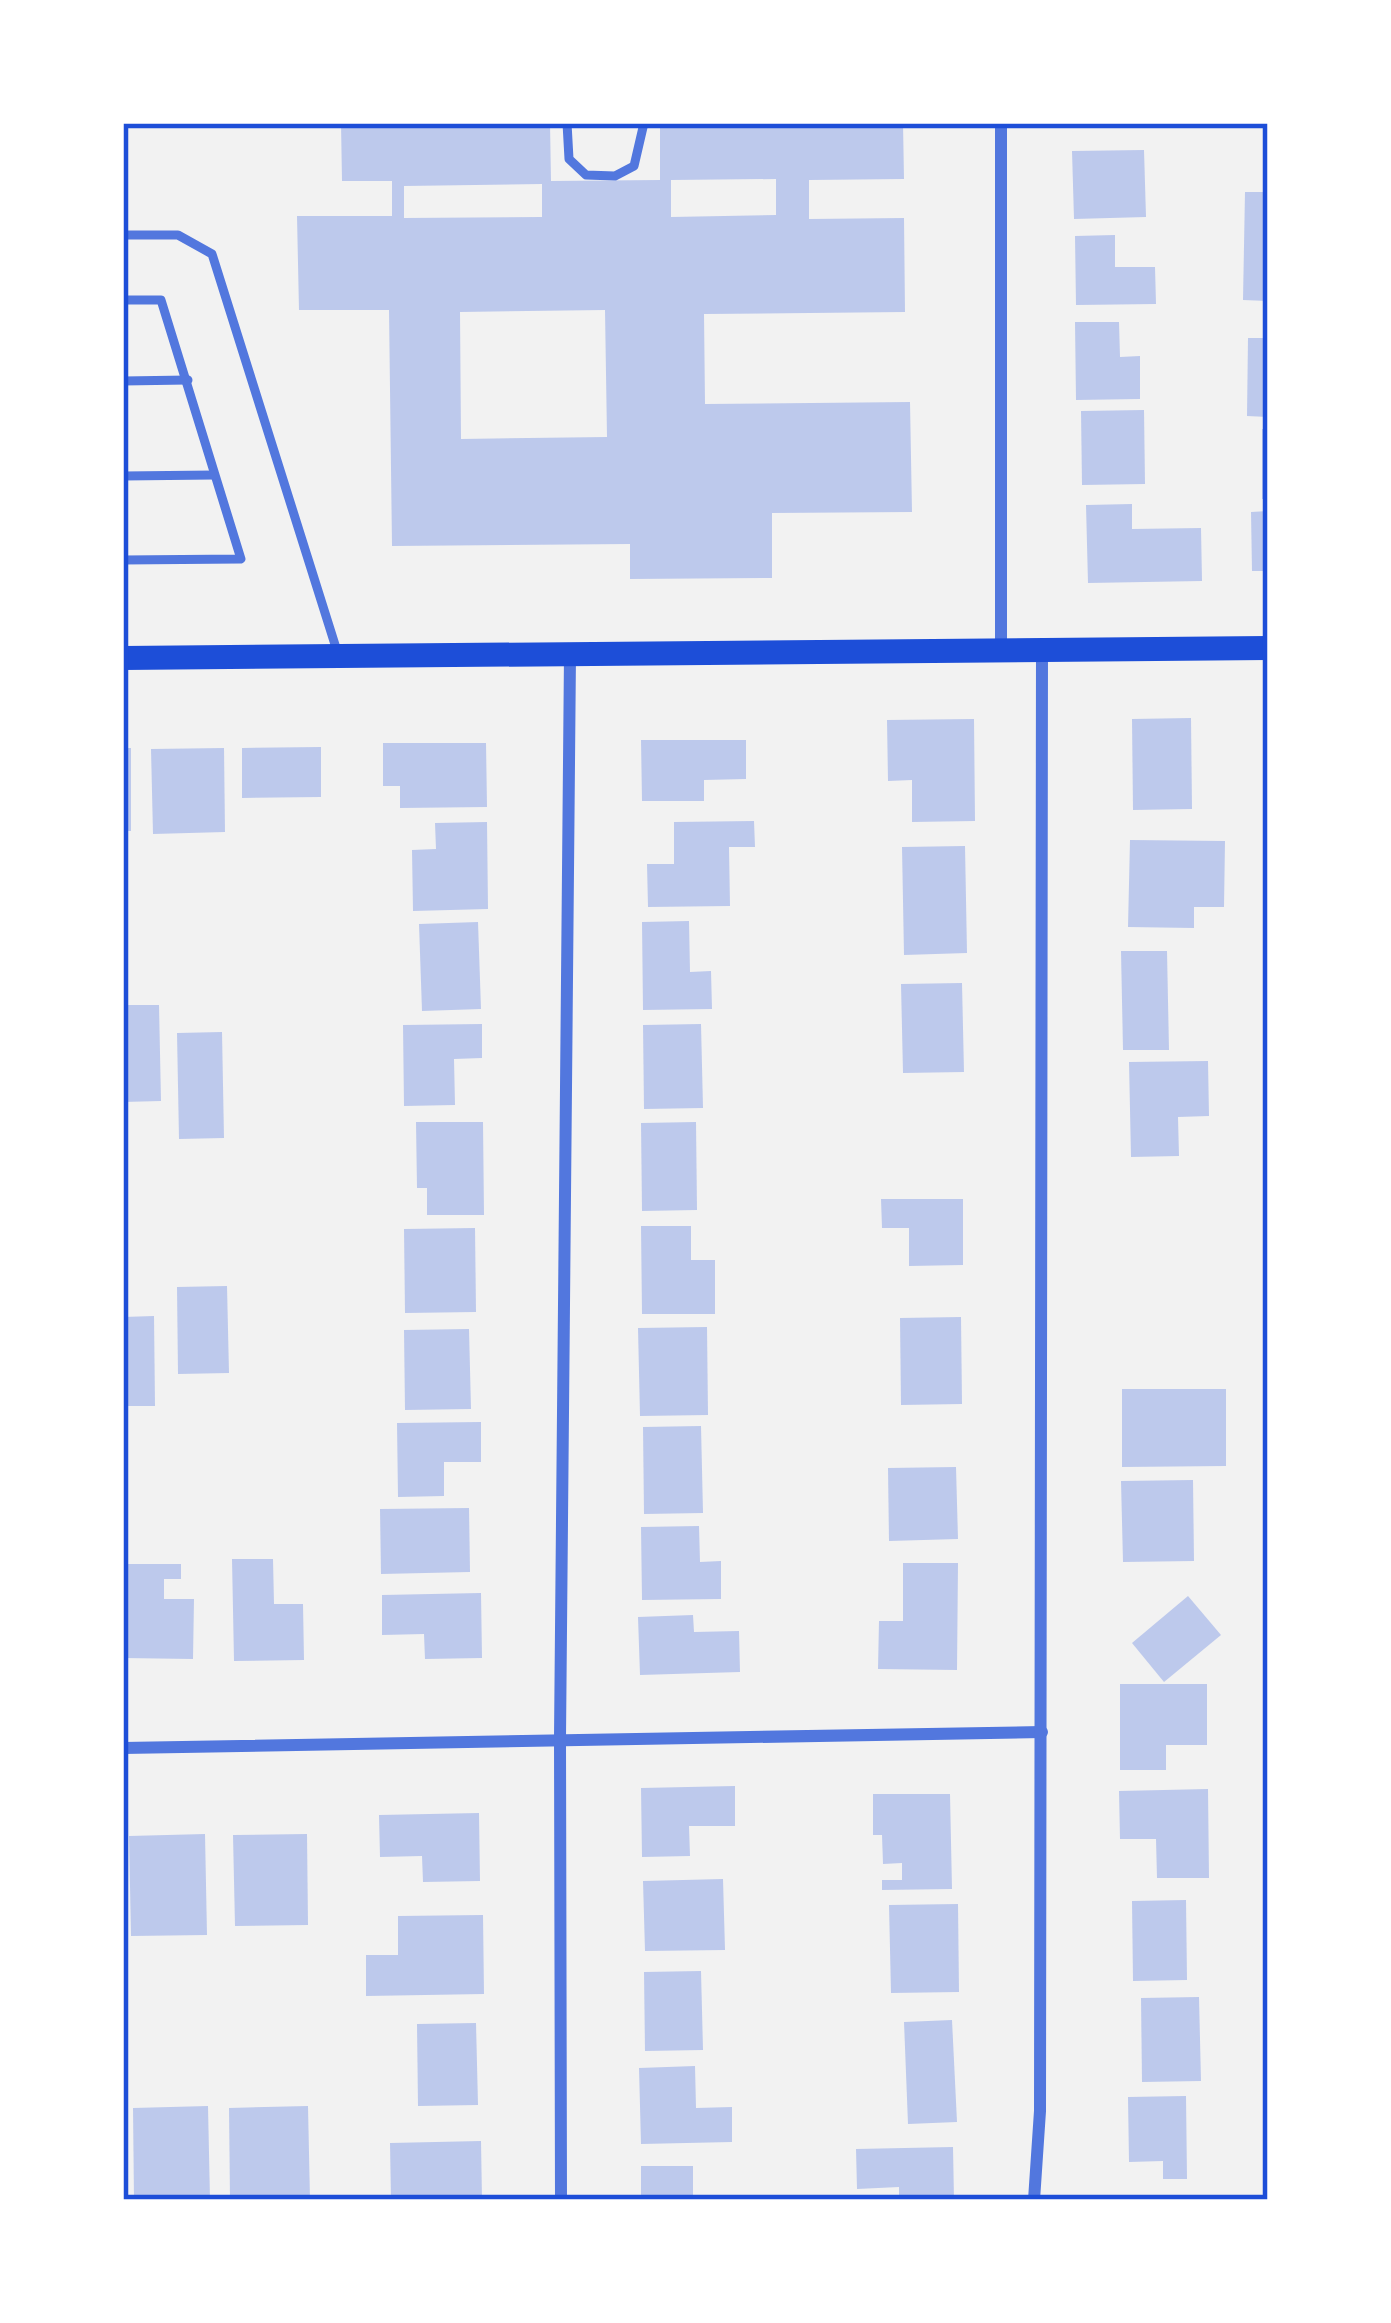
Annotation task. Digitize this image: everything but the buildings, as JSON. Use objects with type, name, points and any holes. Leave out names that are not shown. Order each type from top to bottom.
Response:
[{"type":"main road","points":[[123,658],[1268,648]]},
{"type":"street","points":[[1001,123],[1001,650]]},
{"type":"street","points":[[1034,2200],[1040,2111],[1042,1732],[1042,649]]},
{"type":"street","points":[[561,2200],[560,1738],[570,654]]},
{"type":"street","points":[[123,1748],[1042,1732]]},
{"type":"lane","points":[[567,123],[568,159],[586,175],[615,176],[634,166],[644,123]]},
{"type":"lane","points":[[123,235],[178,235],[212,254],[338,656]]},
{"type":"lane","points":[[123,300],[161,300],[241,560],[123,560]]},
{"type":"lane","points":[[123,381],[188,380]]},
{"type":"lane","points":[[123,476],[214,475]]}]
